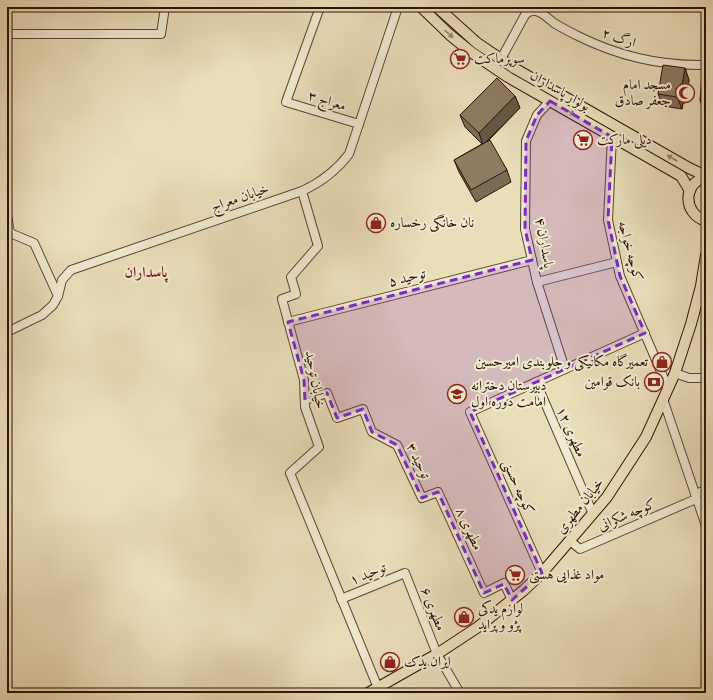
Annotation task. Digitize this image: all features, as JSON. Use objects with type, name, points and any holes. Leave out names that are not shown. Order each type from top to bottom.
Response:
[{"type":"main road","name":"بولوار پاسداران","points":[[421,7],[450,35],[476,56],[508,77],[680,176],[690,191]]},
{"type":"main road","name":"بولوار پاسداران","points":[[437,7],[477,43],[502,59],[706,177]]},
{"type":"main road","points":[[706,177],[695,183],[690,191],[688,200],[690,209],[696,216],[706,221]]},
{"type":"main road","name":"خیابان مطهری","points":[[368,693],[437,654],[478,627],[512,600],[542,573],[607,497],[646,437],[675,373],[691,324],[701,286],[706,255]]},
{"type":"street","points":[[7,34],[161,34],[165,7]]},
{"type":"street","name":"معراج ۳","points":[[320,7],[286,102],[359,124]]},
{"type":"street","name":"خیابان معراج","points":[[7,332],[42,315],[53,305],[58,296],[62,280],[71,270],[302,191],[324,180],[349,154],[398,7]]},
{"type":"street","name":"ارگ ۲","points":[[502,59],[525,15],[531,11],[538,12],[578,36],[616,52],[656,62],[706,65]]},
{"type":"street","name":"پاسداران ۴","points":[[550,100],[537,116],[526,141],[525,229],[538,282],[565,369]]},
{"type":"street","name":"کوچه خواجه","points":[[612,136],[608,220],[620,276],[668,388]]},
{"type":"street","name":"خیابان توحید","points":[[302,191],[318,246],[291,277],[296,294],[282,298],[304,380],[305,407],[319,447],[290,473],[378,688]]},
{"type":"street","points":[[7,214],[10,233],[34,243],[58,296]]},
{"type":"street","name":"توحید ۵","points":[[288,322],[532,260]]},
{"type":"street","points":[[538,282],[618,262]]},
{"type":"street","points":[[536,382],[645,333]]},
{"type":"street","points":[[675,373],[689,378],[706,378]]},
{"type":"street","name":"کوچه حسنی","points":[[536,382],[470,412],[542,573]]},
{"type":"street","name":"مطهری ۱۲","points":[[536,382],[593,514]]},
{"type":"street","name":"توحید ۳","points":[[305,400],[327,393],[337,418],[362,409],[372,432],[398,445],[422,498]]},
{"type":"street","points":[[663,399],[706,526]]},
{"type":"street","points":[[696,497],[706,490]]},
{"type":"street","name":"مطهری ۸","points":[[422,498],[438,492],[484,593],[504,584],[512,600]]},
{"type":"street","name":"کوچه شکرانی","points":[[570,541],[580,549],[696,497]]},
{"type":"street","name":"توحید ۱","points":[[341,599],[405,573]]},
{"type":"street","name":"مطهری ۶","points":[[405,573],[437,654],[460,693]]},
{"type":"highlighted area","points":[[550,101],[612,137],[608,220],[620,276],[645,333],[470,412],[542,573],[512,600],[504,584],[484,593],[438,492],[422,498],[397,445],[372,432],[363,409],[337,418],[327,393],[305,400],[304,380],[288,322],[532,260],[525,229],[526,141],[537,115]]},
{"type":"building","points":[[663,65],[685,68],[681,91],[678,91],[677,97],[658,94]]},
{"type":"building","points":[[702,76],[706,76],[704,100],[700,100]]},
{"type":"building","points":[[497,78],[515,96],[479,133],[460,115]]},
{"type":"building","points":[[490,140],[507,170],[471,190],[454,160]]},
{"type":"place","name":"سوپرماکت","points":[[460,59]]},
{"type":"place","name":"مسجد امام جعفر صادق","points":[[685,93]]},
{"type":"place","name":"دیلی مارکت","points":[[583,140]]},
{"type":"place","name":"نان خانگی رخساره","points":[[376,223]]},
{"type":"place","name":"تعمیرگاه مکانیکی و جلوبندی امیرحسین","points":[[662,362]]},
{"type":"place","name":"بانک قوامین","points":[[654,382]]},
{"type":"place","name":"دبیرستان دخترانه امامت دوره اول","points":[[457,394]]},
{"type":"place","name":"مواد غذایی هستی","points":[[515,575]]},
{"type":"place","name":"لوازم یدکی پژو و پراید","points":[[464,617]]},
{"type":"place","name":"ایران یدک","points":[[390,662]]},
{"type":"district","name":"پاسداران","points":[[146,272]]}]
